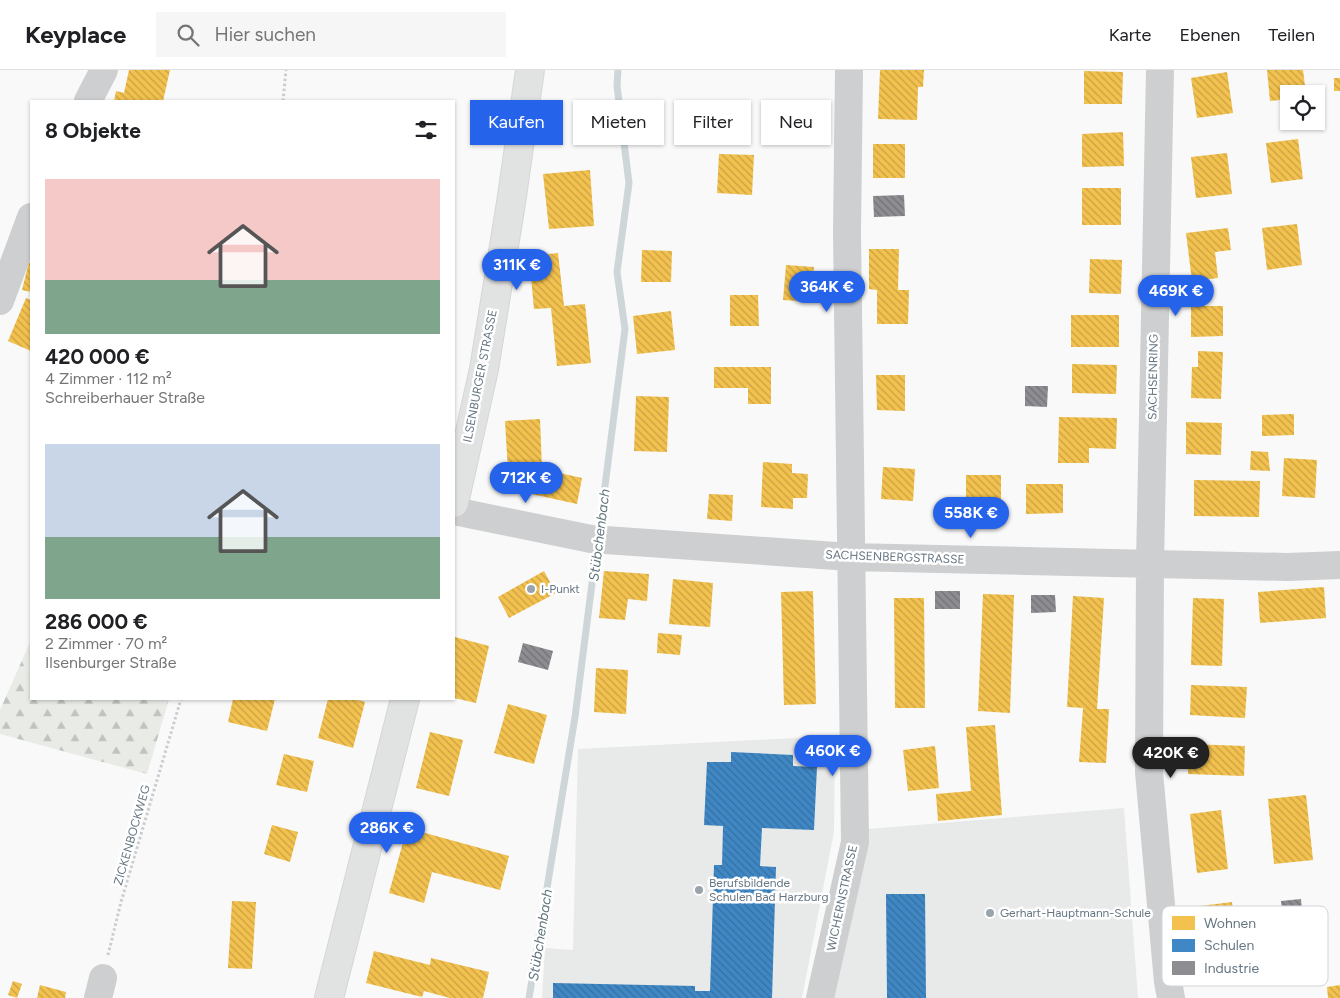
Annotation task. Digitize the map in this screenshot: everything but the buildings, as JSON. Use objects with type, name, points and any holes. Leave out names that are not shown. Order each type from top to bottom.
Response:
[{"type":"main road","name":"ILSENBURGER STRASSE","points":[[455,499],[484,369],[530,70]]},
{"type":"main road","points":[[329,998],[404,700]]},
{"type":"street","points":[[89,100],[104,70]]},
{"type":"street","points":[[849,70],[847,242],[850,557]]},
{"type":"street","name":"SACHSENRING","points":[[1160,70],[1150,564],[1149,772],[1162,916]]},
{"type":"street","points":[[0,301],[30,220]]},
{"type":"street","name":"SACHSENBERGSTRASSE","points":[[455,511],[597,539],[850,557],[1287,567],[1340,565]]},
{"type":"street","name":"WICHERNSTRASSE","points":[[820,998],[855,842],[850,557]]},
{"type":"path","points":[[283,100],[286,70]]},
{"type":"path","name":"ZICKENBOCKWEG","points":[[100,988],[121,902],[181,700]]},
{"type":"shaded area","name":"Berufsbildende Schulen Bad Harzburg","points":[[835,736],[834,832],[802,998],[542,998],[545,948],[573,950],[578,749]]},
{"type":"shaded area","name":"Gerhart-Hauptmann-Schule","points":[[1124,808],[1138,998],[830,998],[868,829]]},
{"type":"green space","points":[[30,642],[30,700],[169,700],[147,774],[0,734],[0,710]]},
{"type":"waterway","name":"Stübchenbach","points":[[599,533],[625,329],[617,272],[629,183],[617,86],[618,70]]},
{"type":"waterway","name":"Stübchenbach","points":[[529,998],[575,717],[597,544]]},
{"type":"place","name":"I-Punkt","points":[[531,589]]},
{"type":"place","name":"Berufsbildende Schulen Bad Harzburg","points":[[699,890]]},
{"type":"place","name":"Gerhart-Hauptmann-Schule","points":[[990,913]]}]
